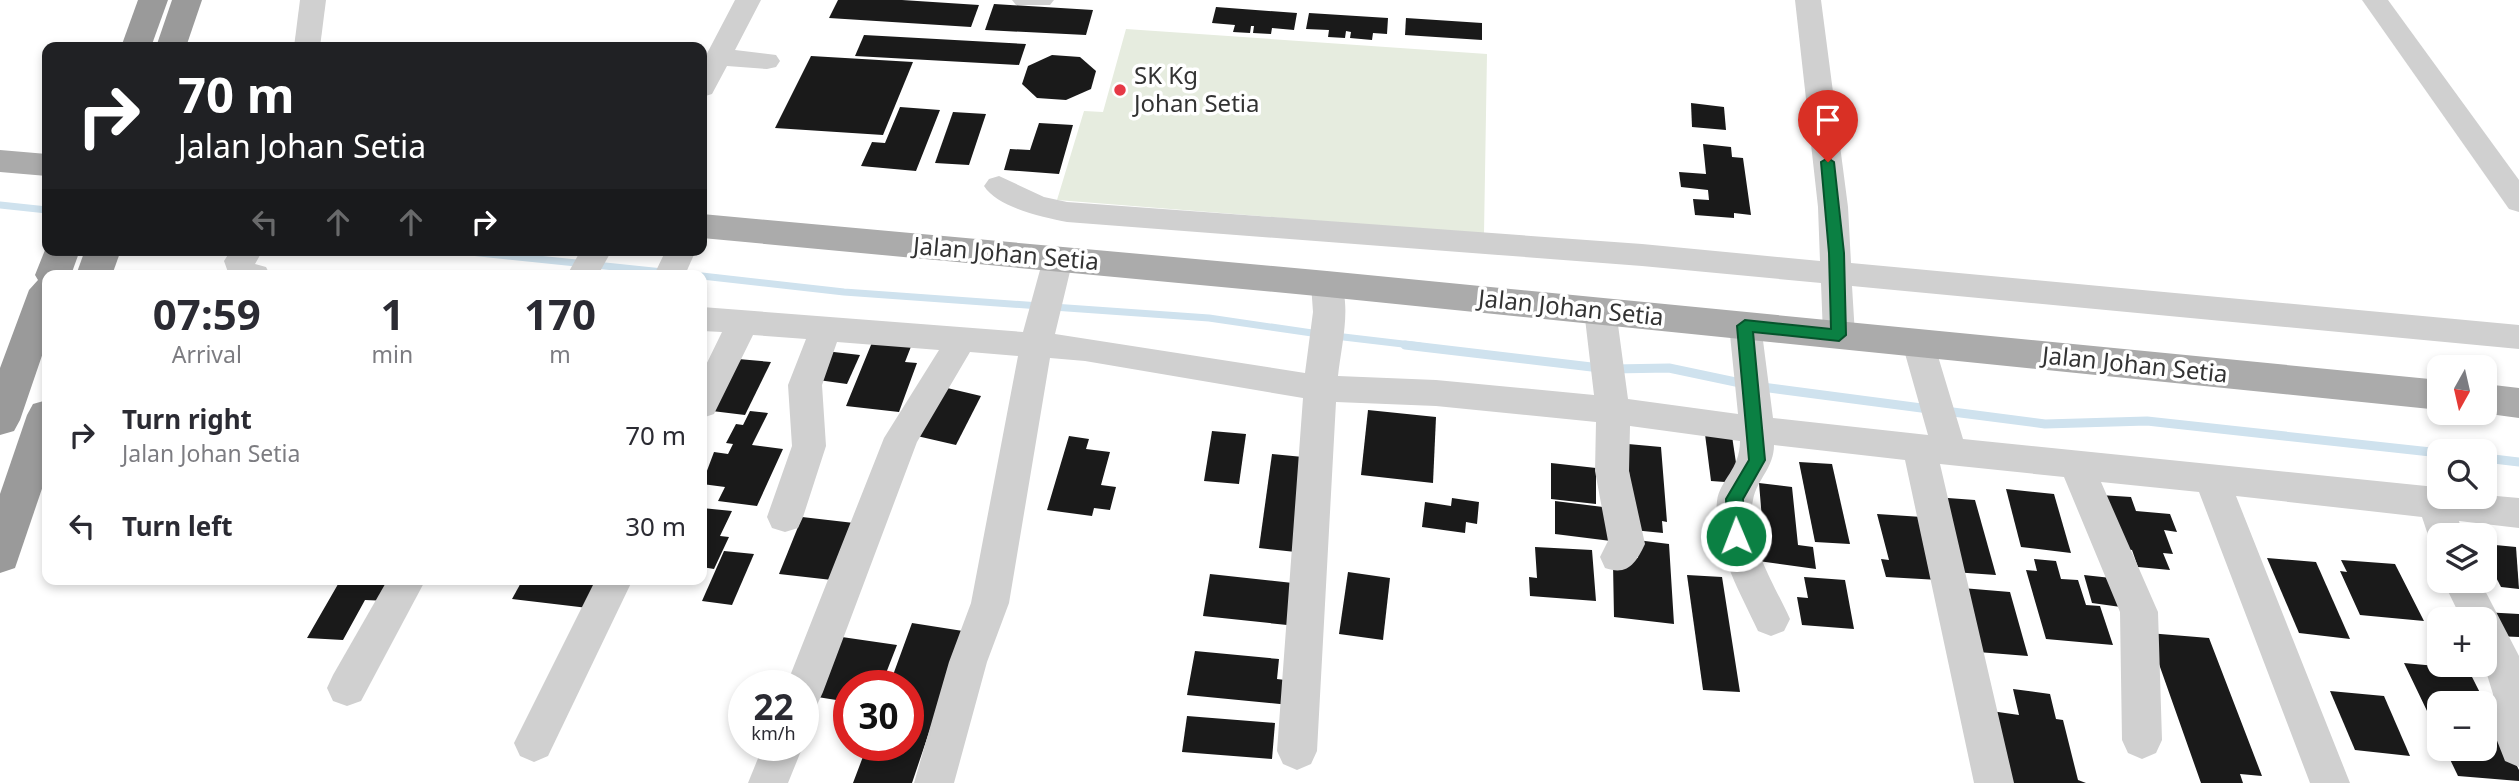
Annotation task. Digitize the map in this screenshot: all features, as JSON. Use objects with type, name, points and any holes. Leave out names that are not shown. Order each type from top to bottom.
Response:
[{"type":"highway","points":[[138,42],[153,0]]},
{"type":"highway","points":[[173,42],[187,0]]},
{"type":"highway","points":[[0,420],[42,304]]},
{"type":"highway","points":[[0,555],[42,430]]},
{"type":"main road","points":[[0,161],[42,165]]},
{"type":"main road","name":"Jalan Johan Setia","points":[[707,227],[1055,270],[1328,298],[1746,337],[1839,335],[1921,355],[2427,394]]},
{"type":"main road","points":[[2497,401],[2519,403]]},
{"type":"street","points":[[308,42],[313,0]]},
{"type":"street","points":[[707,78],[748,0]]},
{"type":"street","points":[[1026,0],[1041,1]]},
{"type":"street","points":[[1808,0],[1833,207],[1839,335]]},
{"type":"street","points":[[2375,0],[2519,202]]},
{"type":"street","points":[[718,57],[767,61]]},
{"type":"street","points":[[999,186],[1036,205],[1067,212],[1642,255],[2519,337]]},
{"type":"street","points":[[934,783],[968,662],[990,603],[1037,339],[1055,270]]},
{"type":"street","points":[[1297,751],[1328,298]]},
{"type":"street","points":[[707,319],[826,331],[1037,339],[1168,361],[1322,382],[1612,407],[1938,444],[2076,465],[2427,501]]},
{"type":"street","points":[[707,395],[743,323]]},
{"type":"street","points":[[1603,323],[1612,407],[1612,471],[1627,544],[1618,557]]},
{"type":"street","points":[[785,517],[808,446],[805,385],[811,362],[826,331]]},
{"type":"street","points":[[1746,337],[1756,424],[1757,460],[1735,499],[1736,536],[1771,619]]},
{"type":"street","points":[[811,670],[901,438],[950,361],[960,338]]},
{"type":"street","points":[[1921,355],[1994,783]]},
{"type":"street","points":[[2076,465],[2139,612],[2142,740]]},
{"type":"street","points":[[2211,479],[2330,783]]},
{"type":"street","points":[[2489,509],[2519,513]]},
{"type":"street","points":[[347,688],[405,585]]},
{"type":"street","points":[[534,743],[612,585]]},
{"type":"street","points":[[2497,655],[2513,695],[2510,717],[2519,748]]},
{"type":"street","points":[[768,783],[777,761]]},
{"type":"shaded area","points":[[1126,29],[1487,54],[1484,234],[1057,200],[1084,111],[1103,112]]},
{"type":"building","points":[[838,0],[902,0],[979,5],[971,27],[829,18]]},
{"type":"building","points":[[994,4],[1093,10],[1086,35],[985,30]]},
{"type":"building","points":[[1216,7],[1297,13],[1294,30],[1272,28],[1271,34],[1253,33],[1254,26],[1251,26],[1250,33],[1233,32],[1235,25],[1212,23]]},
{"type":"building","points":[[1309,13],[1388,18],[1387,34],[1373,33],[1372,40],[1350,38],[1351,32],[1346,31],[1345,38],[1328,37],[1329,30],[1306,29]]},
{"type":"building","points":[[1406,18],[1482,23],[1482,40],[1405,35]]},
{"type":"building","points":[[864,35],[1026,44],[1019,65],[855,56]]},
{"type":"building","points":[[1052,55],[1080,57],[1096,71],[1091,89],[1066,100],[1037,98],[1022,84],[1028,66]]},
{"type":"building","points":[[811,56],[913,62],[883,135],[775,128]]},
{"type":"building","points":[[1691,103],[1724,107],[1726,130],[1692,127]]},
{"type":"building","points":[[900,107],[940,110],[916,171],[861,166],[872,142],[885,143]]},
{"type":"building","points":[[953,112],[986,114],[969,165],[935,163]]},
{"type":"building","points":[[1039,123],[1073,125],[1059,174],[1004,170],[1010,149],[1030,150]]},
{"type":"building","points":[[1703,144],[1731,147],[1732,157],[1743,158],[1751,215],[1734,213],[1734,218],[1695,215],[1693,199],[1709,200],[1708,190],[1681,187],[1679,172],[1706,174]]},
{"type":"building","points":[[873,340],[912,344],[905,362],[917,363],[899,412],[846,406]]},
{"type":"building","points":[[825,351],[860,355],[847,384],[811,379]]},
{"type":"building","points":[[738,359],[771,362],[745,415],[712,411]]},
{"type":"building","points":[[943,387],[981,396],[956,445],[917,436]]},
{"type":"building","points":[[1368,410],[1436,417],[1433,483],[1361,475]]},
{"type":"building","points":[[750,411],[768,413],[752,445],[783,449],[757,506],[718,501],[725,487],[707,485],[707,471],[714,452],[728,454],[733,444],[726,443],[736,424],[743,425]]},
{"type":"building","points":[[1212,431],[1246,434],[1239,484],[1204,481]]},
{"type":"building","points":[[1705,434],[1732,436],[1739,483],[1711,481]]},
{"type":"building","points":[[1069,436],[1089,439],[1086,449],[1110,452],[1101,485],[1116,487],[1110,510],[1094,508],[1092,516],[1047,510]]},
{"type":"building","points":[[1617,443],[1661,447],[1667,522],[1662,521],[1663,533],[1633,530],[1629,471],[1618,470]]},
{"type":"building","points":[[1272,454],[1303,457],[1305,553],[1259,548]]},
{"type":"building","points":[[1799,462],[1832,464],[1850,544],[1815,542]]},
{"type":"building","points":[[1551,463],[1596,468],[1596,504],[1551,499]]},
{"type":"building","points":[[1759,483],[1792,487],[1798,545],[1813,547],[1816,569],[1751,560],[1747,517],[1762,519]]},
{"type":"building","points":[[2006,489],[2054,494],[2071,553],[2021,547]]},
{"type":"building","points":[[2100,495],[2131,497],[2136,511],[2170,514],[2177,532],[2164,530],[2173,554],[2163,553],[2170,570],[2138,567],[2132,550],[2118,548]]},
{"type":"building","points":[[1934,497],[1975,500],[1996,575],[1953,572]]},
{"type":"building","points":[[1452,498],[1479,502],[1477,524],[1466,522],[1465,533],[1422,527],[1425,502],[1451,506]]},
{"type":"building","points":[[1555,501],[1611,508],[1611,541],[1555,534]]},
{"type":"building","points":[[707,508],[732,511],[720,536],[729,537],[714,569],[707,568]]},
{"type":"building","points":[[1877,514],[1922,517],[1939,580],[1886,577],[1881,559],[1889,560]]},
{"type":"building","points":[[802,517],[854,523],[832,580],[779,574]]},
{"type":"building","points":[[1637,540],[1669,544],[1674,624],[1614,617],[1613,564],[1625,556],[1638,558]]},
{"type":"building","points":[[2497,545],[2516,547],[2519,589],[2501,587],[2497,579]]},
{"type":"building","points":[[1535,547],[1592,550],[1596,601],[1530,596],[1529,577],[1537,578]]},
{"type":"building","points":[[724,551],[754,554],[732,605],[702,601]]},
{"type":"building","points":[[2267,558],[2316,562],[2350,639],[2299,633]]},
{"type":"building","points":[[2034,559],[2056,561],[2061,579],[2078,580],[2086,605],[2100,606],[2113,645],[2046,639],[2026,570],[2037,571]]},
{"type":"building","points":[[2341,560],[2395,564],[2424,621],[2360,615],[2340,571],[2347,572]]},
{"type":"building","points":[[1348,572],[1390,578],[1383,640],[1339,634]]},
{"type":"building","points":[[1210,574],[1302,584],[1297,626],[1203,616]]},
{"type":"building","points":[[1687,575],[1722,577],[1740,692],[1703,690]]},
{"type":"building","points":[[2084,575],[2120,579],[2128,608],[2092,603]]},
{"type":"building","points":[[1804,577],[1845,580],[1854,629],[1802,625],[1797,597],[1808,598]]},
{"type":"building","points":[[338,585],[398,585],[389,601],[365,600],[343,640],[307,638]]},
{"type":"building","points":[[520,585],[600,585],[588,608],[512,599]]},
{"type":"building","points":[[1962,588],[2010,592],[2028,656],[1978,652]]},
{"type":"building","points":[[2497,613],[2519,614],[2519,637],[2497,636]]},
{"type":"building","points":[[912,623],[963,631],[924,747],[924,670],[895,670]]},
{"type":"building","points":[[2148,633],[2209,638],[2262,776],[2240,774],[2243,783],[2201,783]]},
{"type":"building","points":[[835,636],[897,645],[887,670],[833,670],[833,699],[819,697],[819,676]]},
{"type":"building","points":[[1195,651],[1279,659],[1277,679],[1293,681],[1290,705],[1187,695]]},
{"type":"building","points":[[2404,663],[2427,665],[2427,677],[2472,677],[2479,691],[2427,691],[2427,711]]},
{"type":"building","points":[[2013,689],[2050,694],[2056,719],[2063,720],[2078,780],[2086,783],[2006,783],[1991,711],[2019,715]]},
{"type":"building","points":[[2330,691],[2384,696],[2410,756],[2355,750]]},
{"type":"building","points":[[1187,716],[1275,723],[1272,759],[1182,752]]},
{"type":"building","points":[[2497,726],[2519,770],[2519,781],[2458,776],[2451,761],[2497,761]]},
{"type":"building","points":[[861,761],[919,761],[912,783],[853,783]]},
{"type":"waterway","points":[[0,205],[42,209]]},
{"type":"waterway","points":[[509,256],[644,270]]},
{"type":"waterway","points":[[707,277],[844,292],[1040,306]]},
{"type":"waterway","points":[[1053,307],[1209,318],[1319,334]]},
{"type":"waterway","points":[[1335,336],[1420,346]]},
{"type":"waterway","points":[[1405,345],[1600,368]]},
{"type":"waterway","points":[[1613,369],[1669,368],[1745,384]]},
{"type":"waterway","points":[[1762,387],[1929,409]]},
{"type":"waterway","points":[[1945,411],[2045,424],[2147,421],[2427,452]]},
{"type":"waterway","points":[[2497,459],[2519,462]]},
{"type":"place","name":"SK Kg Johan Setia","points":[[1120,90]]},
{"type":"route","points":[[1736,536],[1735,499],[1757,460],[1757,430],[1745,326],[1839,335],[1837,253],[1828,162]]}]
